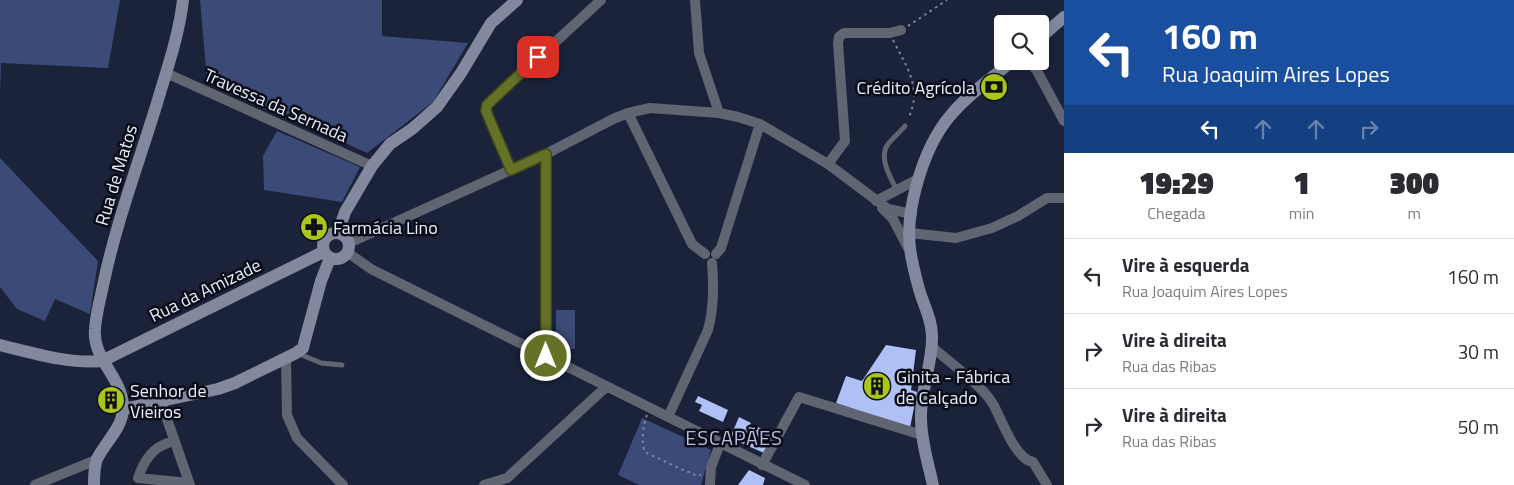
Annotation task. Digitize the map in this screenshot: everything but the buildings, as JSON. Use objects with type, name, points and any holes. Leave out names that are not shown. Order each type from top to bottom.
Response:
[{"type":"street","name":"Rua de Matos","points":[[123,409],[118,384],[102,361],[94,340],[94,330],[111,250],[166,73],[183,0]]},
{"type":"street","points":[[338,233],[345,212],[372,166],[390,144],[412,129],[437,107],[491,23],[517,0]]},
{"type":"street","points":[[511,170],[486,111],[487,105],[601,0]]},
{"type":"street","points":[[695,0],[699,53],[719,114]]},
{"type":"street","points":[[1049,30],[1064,17]]},
{"type":"street","points":[[828,164],[844,141],[839,37],[844,33],[890,33],[901,30]]},
{"type":"street","points":[[933,485],[922,435],[921,417],[932,335],[911,253],[910,233],[912,214],[918,179],[932,145],[948,119],[972,94],[1001,70]]},
{"type":"street","points":[[1036,70],[1064,121]]},
{"type":"street","name":"Travessa da Sernada","points":[[166,73],[372,166]]},
{"type":"street","points":[[327,255],[338,259],[348,247],[546,154],[628,113],[650,108],[719,114],[738,117],[760,124],[828,164],[888,209],[912,214]]},
{"type":"street","points":[[628,113],[692,244],[704,254],[712,250],[714,258],[712,318],[668,417]]},
{"type":"street","points":[[714,258],[721,248],[760,124]]},
{"type":"street","points":[[546,154],[546,356]]},
{"type":"street","points":[[876,201],[918,179]]},
{"type":"street","points":[[910,233],[956,238],[992,228],[1018,216],[1047,198],[1064,198]]},
{"type":"street","points":[[876,201],[892,219],[911,253]]},
{"type":"street","points":[[94,485],[96,460],[112,438],[121,420],[123,409],[218,390],[291,356],[303,348],[327,255],[322,243],[326,236],[334,233],[345,236],[348,247],[371,269],[805,485]]},
{"type":"street","name":"Rua da Amizade","points":[[102,361],[327,255]]},
{"type":"street","points":[[0,345],[71,361],[102,361]]},
{"type":"street","points":[[931,346],[980,388],[992,402],[1016,451],[1028,461],[1033,462],[1047,485]]},
{"type":"street","points":[[291,356],[287,415],[297,438],[343,485]]},
{"type":"street","points":[[484,485],[507,478],[606,387]]},
{"type":"street","points":[[762,465],[799,396],[922,435]]},
{"type":"street","points":[[161,402],[190,484],[138,478],[142,464],[150,454],[168,443]]},
{"type":"street","points":[[710,481],[711,467],[720,444]]},
{"type":"street","points":[[35,485],[96,460]]},
{"type":"lane","points":[[897,191],[886,164],[885,151],[888,144],[905,126]]},
{"type":"lane","points":[[291,356],[321,364],[342,365]]},
{"type":"path","points":[[901,30],[948,0]]},
{"type":"path","points":[[890,33],[914,82],[915,93],[905,126]]},
{"type":"path","points":[[650,409],[643,429],[642,441],[644,452],[710,481]]},
{"type":"shaded area","points":[[0,0],[120,0],[108,68],[1,63],[0,94]]},
{"type":"shaded area","points":[[200,0],[382,0],[382,36],[468,43],[433,102],[367,153],[207,80]]},
{"type":"shaded area","points":[[277,131],[360,167],[342,202],[264,190],[263,156]]},
{"type":"shaded area","points":[[0,158],[98,261],[90,314],[55,299],[45,321],[17,309],[0,287]]},
{"type":"shaded area","points":[[556,310],[575,310],[575,349],[556,349]]},
{"type":"shaded area","points":[[642,418],[711,450],[701,485],[639,485],[618,475]]},
{"type":"place","name":"Crédito Agrícola","points":[[994,87]]},
{"type":"place","name":"Farmácia Lino","points":[[314,227]]},
{"type":"place","name":"Ginita - Fábrica de Calçado","points":[[877,386]]},
{"type":"place","name":"Senhor de Vieiros","points":[[111,400]]},
{"type":"district","name":"ESCAPÃES","points":[[734,437]]},
{"type":"route","points":[[538,57],[487,105],[486,111],[511,170],[546,154],[546,356]]}]
